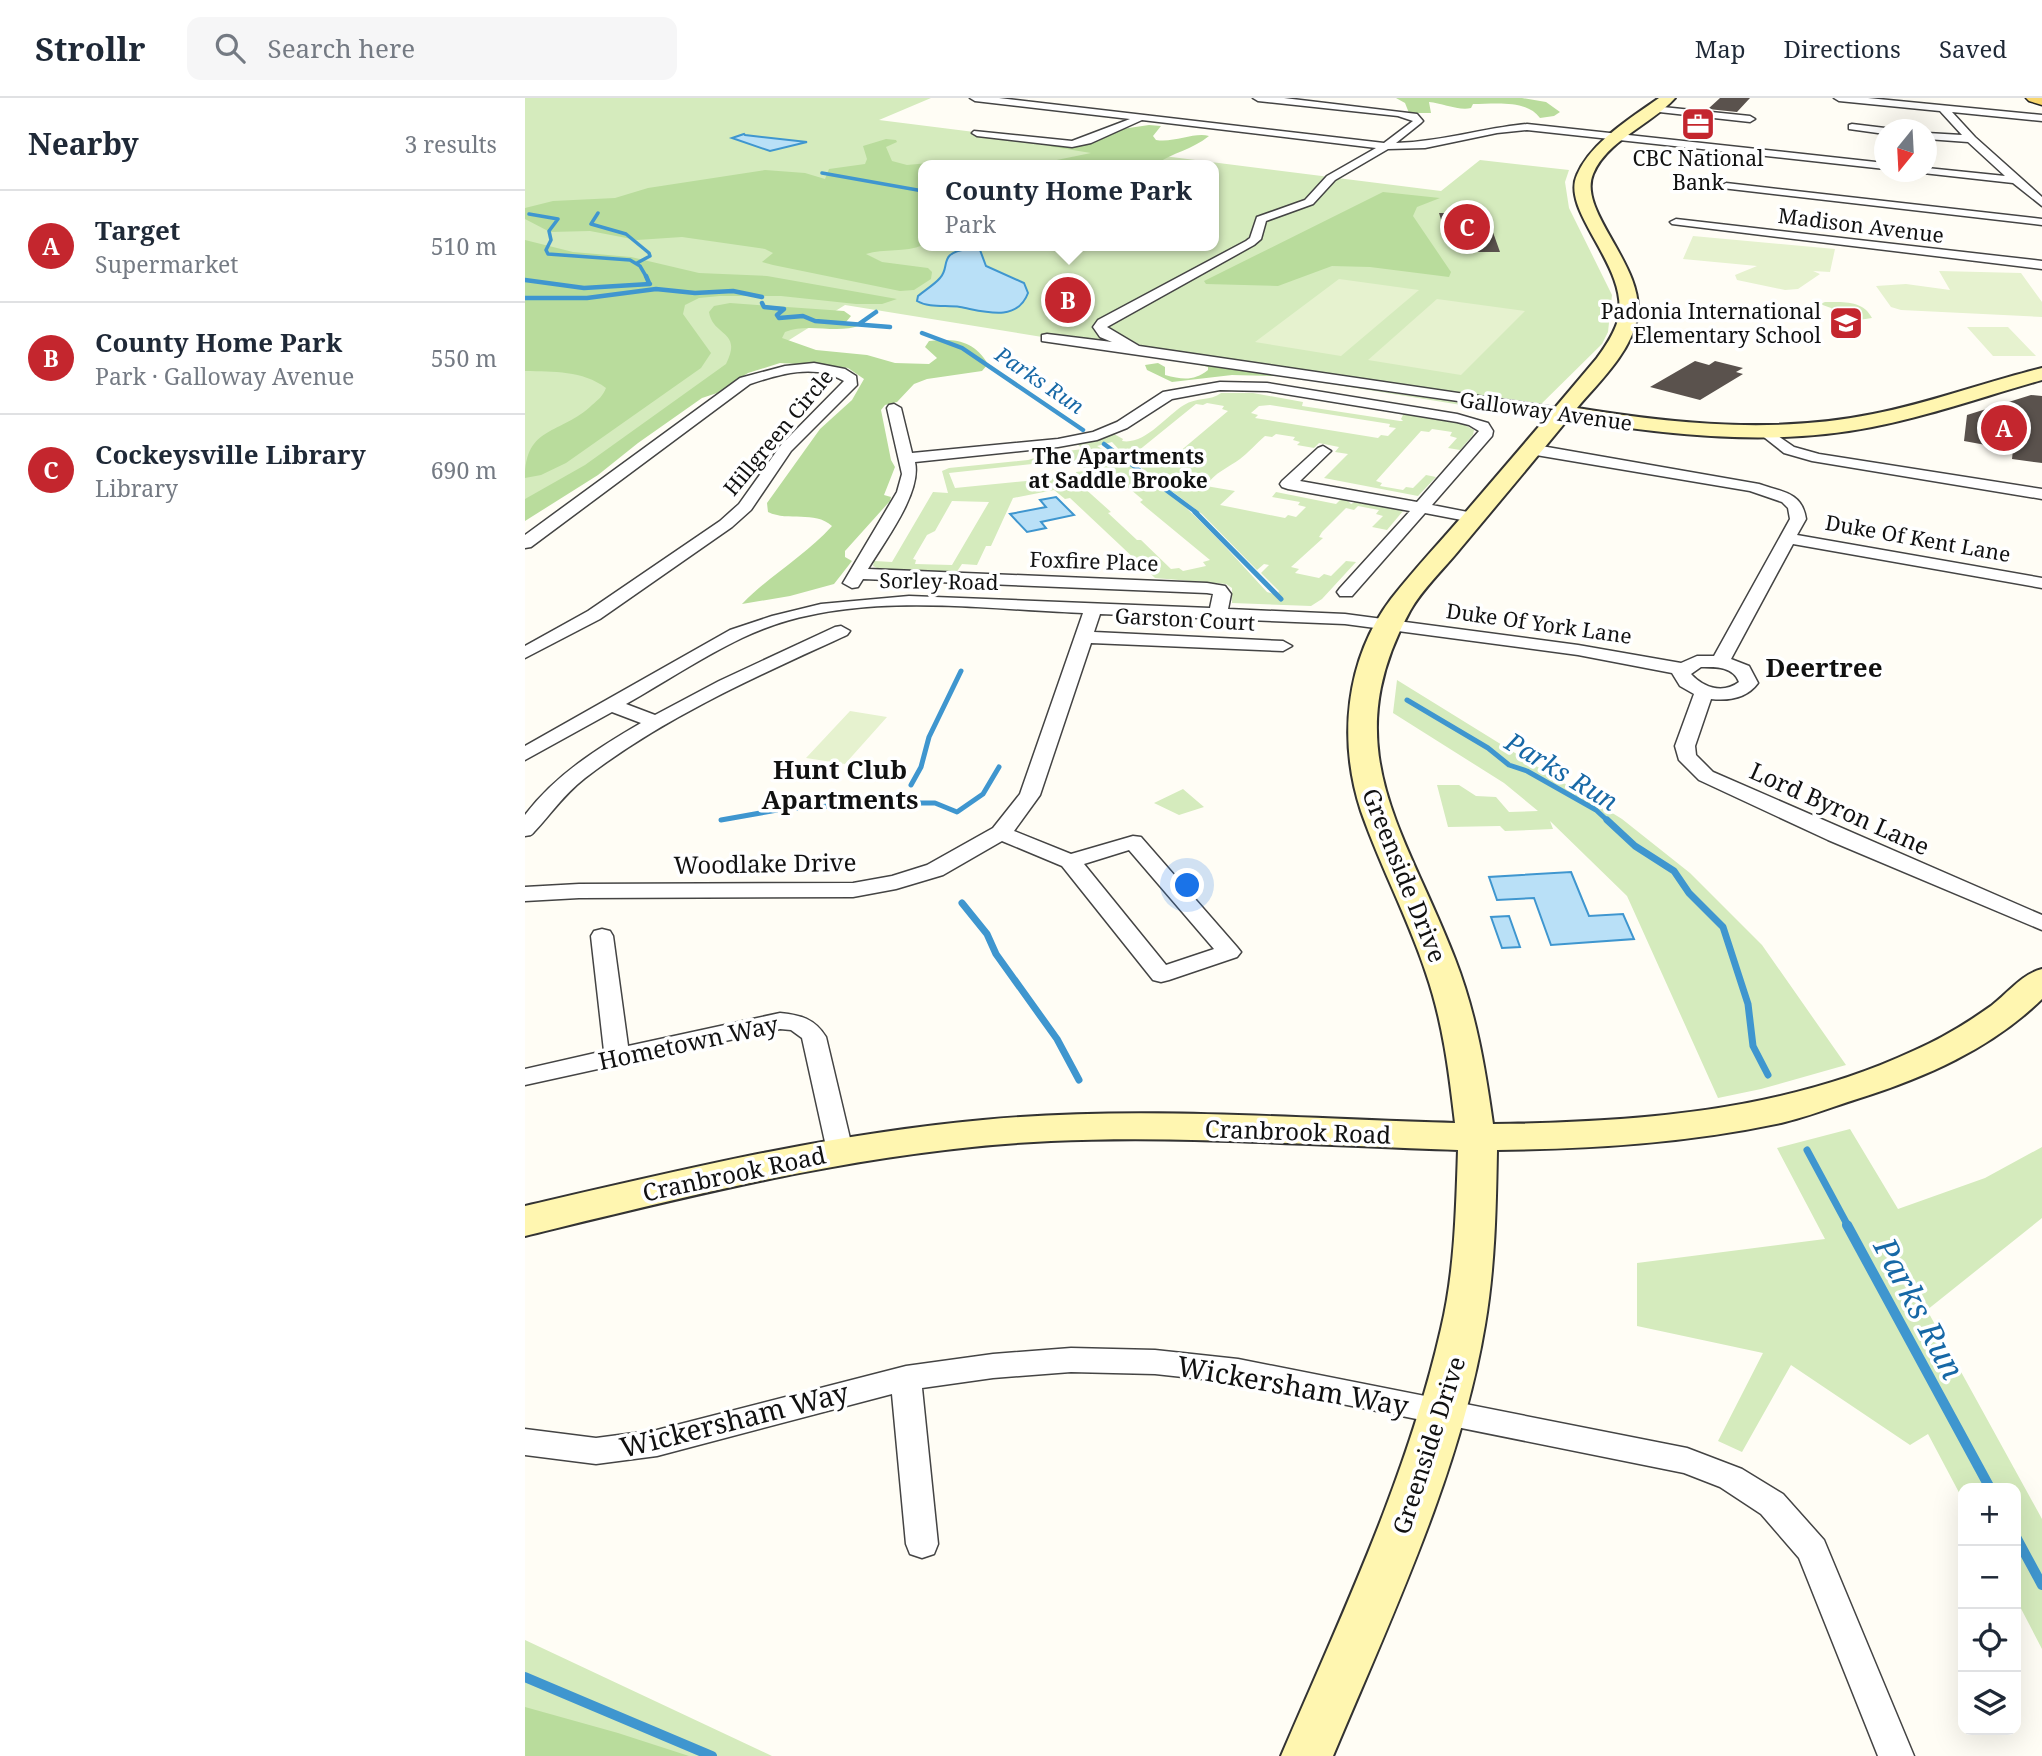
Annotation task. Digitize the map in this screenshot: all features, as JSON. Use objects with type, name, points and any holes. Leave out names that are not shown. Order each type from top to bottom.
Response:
[{"type":"main road","points":[[2034,98],[2042,100]]},
{"type":"street","points":[[975,98],[1386,146],[1436,144],[1518,127],[1874,165]]},
{"type":"street","points":[[1133,347],[1105,334],[1100,327],[1250,243],[1255,239],[1261,219],[1309,202],[1331,178],[1386,146],[1416,124],[1417,119],[1398,113],[1258,98]]},
{"type":"street","points":[[1839,98],[2042,118]]},
{"type":"street","points":[[1661,103],[1750,118]]},
{"type":"street","name":"Greenside Drive","points":[[1307,1756],[1420,1485],[1445,1411],[1460,1349],[1472,1280],[1478,1220],[1476,1136],[1470,1080],[1450,993],[1431,941],[1377,817],[1364,766],[1361,722],[1364,699],[1376,651],[1388,624],[1409,592],[1615,349],[1630,316],[1631,302],[1625,281],[1590,213],[1582,188],[1591,164],[1661,103]]},
{"type":"street","points":[[1943,108],[1971,139],[2042,203]]},
{"type":"street","points":[[977,133],[1072,144],[1087,141],[1140,118]]},
{"type":"street","points":[[1852,127],[1874,130]]},
{"type":"street","points":[[1937,137],[1971,139]]},
{"type":"street","points":[[1937,171],[2042,183]]},
{"type":"street","points":[[1726,186],[2042,222]]},
{"type":"street","name":"Madison Avenue","points":[[1676,222],[2042,265]]},
{"type":"street","name":"Galloway Avenue","points":[[1047,338],[1133,347],[1655,426],[1765,431],[1870,421],[2042,374]]},
{"type":"street","name":"Hillgreen Circle","points":[[525,543],[745,381],[776,372],[809,368],[837,371],[851,379],[850,385],[786,449],[745,507],[726,524],[594,615],[525,653]]},
{"type":"street","points":[[908,458],[1089,438],[1122,425],[1168,395],[1220,386],[1267,387],[1457,418],[1483,426],[1485,436],[1346,592]]},
{"type":"street","points":[[840,604],[905,492],[910,474],[894,408]]},
{"type":"street","points":[[1765,431],[1789,450],[1802,454],[2042,494]]},
{"type":"street","points":[[1530,449],[1773,492],[1796,506],[1798,519],[1720,662]]},
{"type":"street","points":[[1323,451],[1288,484],[1472,517]]},
{"type":"street","name":"Duke Of Kent Lane","points":[[1786,538],[2042,583]]},
{"type":"street","name":"Foxfire Place","points":[[857,574],[1207,588],[1219,590],[1222,594],[1218,614]]},
{"type":"street","name":"Sorley Road","points":[[525,754],[736,634],[771,619],[840,604],[909,601],[1345,619],[1388,624]]},
{"type":"street","name":"Woodlake Drive","points":[[525,894],[579,891],[853,890],[896,883],[935,870],[1001,834],[1018,813],[1037,780],[1093,609]]},
{"type":"street","name":"Duke Of York Lane","points":[[1388,624],[1578,650],[1683,669]]},
{"type":"street","points":[[525,830],[556,790],[583,768],[654,722],[729,682],[841,631]]},
{"type":"street","name":"Garston Court","points":[[1084,638],[1283,646]]},
{"type":"street","points":[[1697,662],[1720,662],[1744,671],[1749,677],[1749,683],[1744,689],[1731,693],[1704,692],[1686,683],[1681,676],[1683,669],[1697,662]]},
{"type":"street","name":"Lord Byron Lane","points":[[1704,692],[1685,746],[1686,756],[1706,776],[1849,841],[2042,923]]},
{"type":"street","points":[[609,704],[654,722]]},
{"type":"street","points":[[1001,834],[1069,861],[1161,975],[1229,952],[1133,842],[1069,861]]},
{"type":"street","points":[[602,936],[617,1056]]},
{"type":"street","name":"Cranbrook Road","points":[[525,1220],[714,1176],[840,1151],[999,1132],[1106,1127],[1565,1136],[1658,1131],[1734,1121],[1794,1108],[1872,1083],[1937,1056],[1997,1020],[2042,980]]},
{"type":"street","name":"Hometown Way","points":[[525,1077],[780,1021],[807,1026],[814,1037],[840,1151]]},
{"type":"street","name":"Wickersham Way","points":[[525,1442],[596,1451],[657,1443],[906,1378],[993,1366],[1070,1360],[1154,1362],[1238,1371],[1687,1461],[1731,1478],[1772,1504],[1812,1550],[1896,1756]]},
{"type":"street","points":[[906,1378],[922,1544]]},
{"type":"green space","points":[[525,98],[931,98],[879,120],[1196,160],[918,160],[918,251],[1219,251],[1219,163],[1441,191],[1480,160],[1569,170],[1565,182],[1569,208],[1612,295],[1608,332],[1602,344],[1529,416],[845,305],[525,505]]},
{"type":"green space","points":[[1396,98],[1522,98],[1546,102],[1560,112],[1554,116],[1540,118],[1534,112],[1518,105],[1473,104],[1466,109],[1429,102],[1431,113],[1409,113],[1405,103]]},
{"type":"green space","points":[[1161,126],[1153,136],[1156,140],[1209,136],[1164,160],[1057,160],[1091,153],[1048,146],[1082,145],[1122,129]]},
{"type":"green space","points":[[886,139],[897,142],[886,147],[892,161],[907,165],[918,164],[918,246],[866,254],[882,262],[928,268],[932,272],[931,279],[914,290],[900,291],[762,262],[773,253],[765,249],[682,237],[637,240],[590,231],[550,232],[525,219],[525,208],[553,201],[615,198],[648,188],[765,170],[805,173],[825,179],[829,169],[865,164],[867,159],[863,146]]},
{"type":"green space","points":[[1383,192],[1440,198],[1417,207],[1413,216],[1451,272],[1449,277],[1370,267],[1332,266],[1278,286],[1206,284],[1204,281]]},
{"type":"green space","points":[[1693,236],[1835,249],[1830,272],[1813,271],[1820,274],[1798,289],[1785,290],[1737,280],[1735,275],[1757,266],[1683,259]]},
{"type":"green space","points":[[525,240],[573,252],[631,257],[699,273],[767,276],[897,299],[882,304],[856,304],[781,296],[699,298],[685,305],[683,314],[711,353],[701,368],[566,463],[541,475],[525,478],[531,448],[538,440],[580,415],[598,400],[606,388],[577,375],[525,371]]},
{"type":"green space","points":[[1939,271],[2021,273],[2042,302],[2042,317],[1901,310],[1891,307],[1876,286],[1906,284],[1950,290]]},
{"type":"green space","points":[[1339,279],[1419,290],[1341,356],[1255,342]]},
{"type":"green space","points":[[1437,299],[1525,311],[1461,375],[1368,360]]},
{"type":"green space","points":[[1825,302],[1858,305],[1872,318],[1852,321],[1820,304]]},
{"type":"green space","points":[[730,303],[844,311],[851,316],[846,322],[861,325],[842,329],[794,329],[785,332],[782,338],[816,350],[867,355],[895,363],[929,364],[937,358],[925,347],[929,341],[947,340],[970,345],[988,364],[982,371],[927,379],[914,384],[897,402],[885,405],[881,410],[891,460],[895,467],[884,495],[891,497],[890,501],[845,551],[845,557],[852,561],[834,584],[790,596],[742,604],[832,526],[817,518],[776,515],[768,512],[767,503],[820,429],[852,400],[864,379],[848,368],[780,363],[748,373],[717,393],[702,398],[598,475],[525,521],[525,499],[585,465],[726,364],[731,345],[709,312],[714,306]]},
{"type":"green space","points":[[1967,327],[2008,327],[2036,356],[1993,356]]},
{"type":"green space","points":[[1158,363],[1165,367],[1165,375],[1183,379],[1193,378],[1208,370],[1208,367],[1197,364],[1203,363],[1274,373],[1275,376],[1232,375],[1172,382],[1147,370],[1145,365]]},
{"type":"green space","points":[[1221,393],[1253,393],[1303,402],[1302,406],[1400,421],[1403,421],[1401,419],[1404,413],[1461,423],[1474,430],[1460,450],[1448,448],[1457,438],[1450,436],[1452,432],[1432,429],[1429,432],[1421,431],[1376,481],[1382,483],[1380,486],[1403,490],[1406,487],[1413,488],[1426,475],[1436,477],[1418,496],[1324,478],[1348,454],[1335,452],[1339,447],[1319,443],[1314,448],[1297,445],[1300,442],[1293,440],[1295,437],[1276,434],[1272,437],[1265,436],[1243,457],[1209,481],[1206,486],[1235,491],[1220,505],[1285,518],[1288,515],[1296,517],[1306,507],[1298,505],[1300,502],[1272,497],[1276,492],[1336,504],[1342,498],[1351,499],[1347,500],[1351,504],[1357,501],[1403,511],[1387,530],[1372,527],[1383,516],[1376,514],[1379,510],[1358,506],[1354,510],[1346,508],[1322,532],[1319,537],[1323,538],[1291,567],[1299,569],[1295,573],[1319,578],[1324,574],[1331,576],[1346,561],[1356,562],[1322,599],[1311,606],[1232,603],[1232,588],[1226,584],[1155,578],[1070,498],[1065,499],[1054,490],[1013,498],[991,546],[986,546],[977,565],[962,564],[956,573],[881,570],[873,566],[874,561],[892,562],[933,492],[948,493],[942,471],[1028,460],[1051,453],[1083,449],[1077,444],[1114,434],[1123,439],[1122,441],[1139,439],[1189,403]],"holes":[[[1196,404],[1224,406],[1222,409],[1228,411],[1172,458],[1165,457],[1161,460],[1141,456],[1144,453],[1138,451]],[[1270,405],[1390,424],[1389,427],[1396,428],[1388,436],[1381,435],[1378,438],[1255,418],[1258,415],[1251,413],[1259,406]],[[1112,442],[1124,455],[1202,514],[1257,570],[1264,564],[1269,565],[1261,573],[1279,591],[1277,595],[1267,592],[1165,489],[1125,460],[1097,446]],[[1069,460],[1071,463],[1081,462],[1085,471],[1076,472],[1077,476],[955,488],[949,473]],[[1117,478],[1143,500],[1140,502],[1210,560],[1203,562],[1206,566],[1183,571],[1179,568],[1171,569],[1108,513],[1111,512],[1082,486]],[[952,501],[989,502],[952,565],[915,564],[916,560],[913,559],[927,535],[935,531]]]},
{"type":"green space","points":[[1397,680],[1622,819],[1690,873],[1762,945],[1846,1065],[1718,1098],[1627,896],[1550,821],[1553,829],[1505,831],[1500,826],[1448,827],[1437,785],[1459,785],[1476,796],[1496,797],[1509,812],[1538,811],[1504,783],[1393,713]]},
{"type":"green space","points":[[850,711],[887,717],[845,764],[806,758]]},
{"type":"green space","points":[[1183,789],[1204,807],[1179,815],[1154,803]]},
{"type":"green space","points":[[1850,1129],[1898,1209],[1985,1178],[2042,1147],[2042,1218],[1927,1310],[2042,1519],[2042,1649],[2021,1609],[2021,1483],[1958,1483],[1958,1491],[1928,1434],[1910,1445],[1791,1365],[1742,1452],[1718,1441],[1763,1353],[1637,1326],[1637,1263],[1825,1239],[1777,1148]]},
{"type":"green space","points":[[525,1640],[772,1756],[583,1756],[525,1727]]},
{"type":"green space","points":[[525,1707],[618,1733],[689,1756],[525,1756]]},
{"type":"water","points":[[744,134],[807,142],[770,151],[732,138]]},
{"type":"water","points":[[958,251],[980,251],[986,266],[1024,283],[1028,293],[1023,302],[1008,312],[999,313],[917,301],[918,296],[943,274],[946,261]]},
{"type":"water","points":[[1056,497],[1074,515],[1041,522],[1046,528],[1027,532],[1010,514],[1046,507],[1040,500]]},
{"type":"water","points":[[1571,872],[1589,916],[1623,914],[1634,939],[1551,945],[1534,898],[1497,900],[1489,877]]},
{"type":"water","points":[[1509,916],[1520,947],[1502,948],[1491,917]]},
{"type":"building","points":[[1720,98],[1750,98],[1737,112],[1708,109]]},
{"type":"building","points":[[1460,207],[1484,207],[1500,252],[1476,252],[1472,242],[1448,242],[1439,213],[1462,213]]},
{"type":"building","points":[[1695,361],[1709,365],[1715,361],[1743,368],[1736,372],[1743,374],[1700,400],[1650,387]]},
{"type":"building","points":[[2031,395],[2042,396],[2042,463],[2012,459],[2013,450],[1964,441],[1967,415]]},
{"type":"waterway","points":[[822,173],[918,190]]},
{"type":"waterway","points":[[598,213],[591,224],[626,234],[649,253],[650,256],[637,263]]},
{"type":"waterway","points":[[529,214],[558,219],[549,231],[551,240],[546,250],[548,254],[630,260],[640,266],[646,277]]},
{"type":"waterway","points":[[646,277],[649,283]]},
{"type":"waterway","points":[[525,280],[584,288],[650,284]]},
{"type":"waterway","points":[[525,298],[587,298],[656,289],[695,293],[733,291],[762,297]]},
{"type":"waterway","points":[[762,303],[764,307],[784,309],[777,315],[779,318],[803,316],[815,321],[890,327]]},
{"type":"waterway","points":[[859,324],[876,312]]},
{"type":"waterway","name":"Parks Run","points":[[922,333],[962,348],[1083,430]]},
{"type":"waterway","name":"Parks Run","points":[[1104,444],[1197,513]]},
{"type":"waterway","name":"Parks Run","points":[[1195,512],[1281,599]]},
{"type":"waterway","points":[[911,785],[921,767],[929,737],[961,671]]},
{"type":"waterway","name":"Parks Run","points":[[1407,700],[1488,748],[1509,765],[1527,771],[1596,810],[1609,822]]},
{"type":"waterway","points":[[721,820],[783,809],[877,803],[935,803],[957,812],[983,794],[999,767]]},
{"type":"waterway","name":"Parks Run","points":[[1607,820],[1635,846],[1674,871],[1689,893],[1723,927],[1748,1004],[1753,1046],[1768,1075]]},
{"type":"waterway","points":[[962,903],[987,934],[996,954],[1057,1039],[1079,1080]]},
{"type":"waterway","name":"Parks Run","points":[[1807,1150],[1848,1226]]},
{"type":"waterway","name":"Parks Run","points":[[1847,1225],[1987,1483]]},
{"type":"waterway","name":"Parks Run","points":[[2021,1546],[2042,1585]]},
{"type":"waterway","points":[[525,1677],[712,1756]]},
{"type":"place","name":"CBC National Bank","points":[[1698,124]]},
{"type":"place","name":"Cockeysville Library","points":[[1467,227]]},
{"type":"place","name":"County Home Park","points":[[1068,300]]},
{"type":"place","name":"Padonia International Elementary School","points":[[1846,323]]},
{"type":"place","name":"Target","points":[[2004,428]]},
{"type":"district","name":"The Apartments at Saddle Brooke","points":[[1118,468]]},
{"type":"district","name":"Deertree","points":[[1824,667]]},
{"type":"district","name":"Hunt Club Apartments","points":[[840,784]]}]
